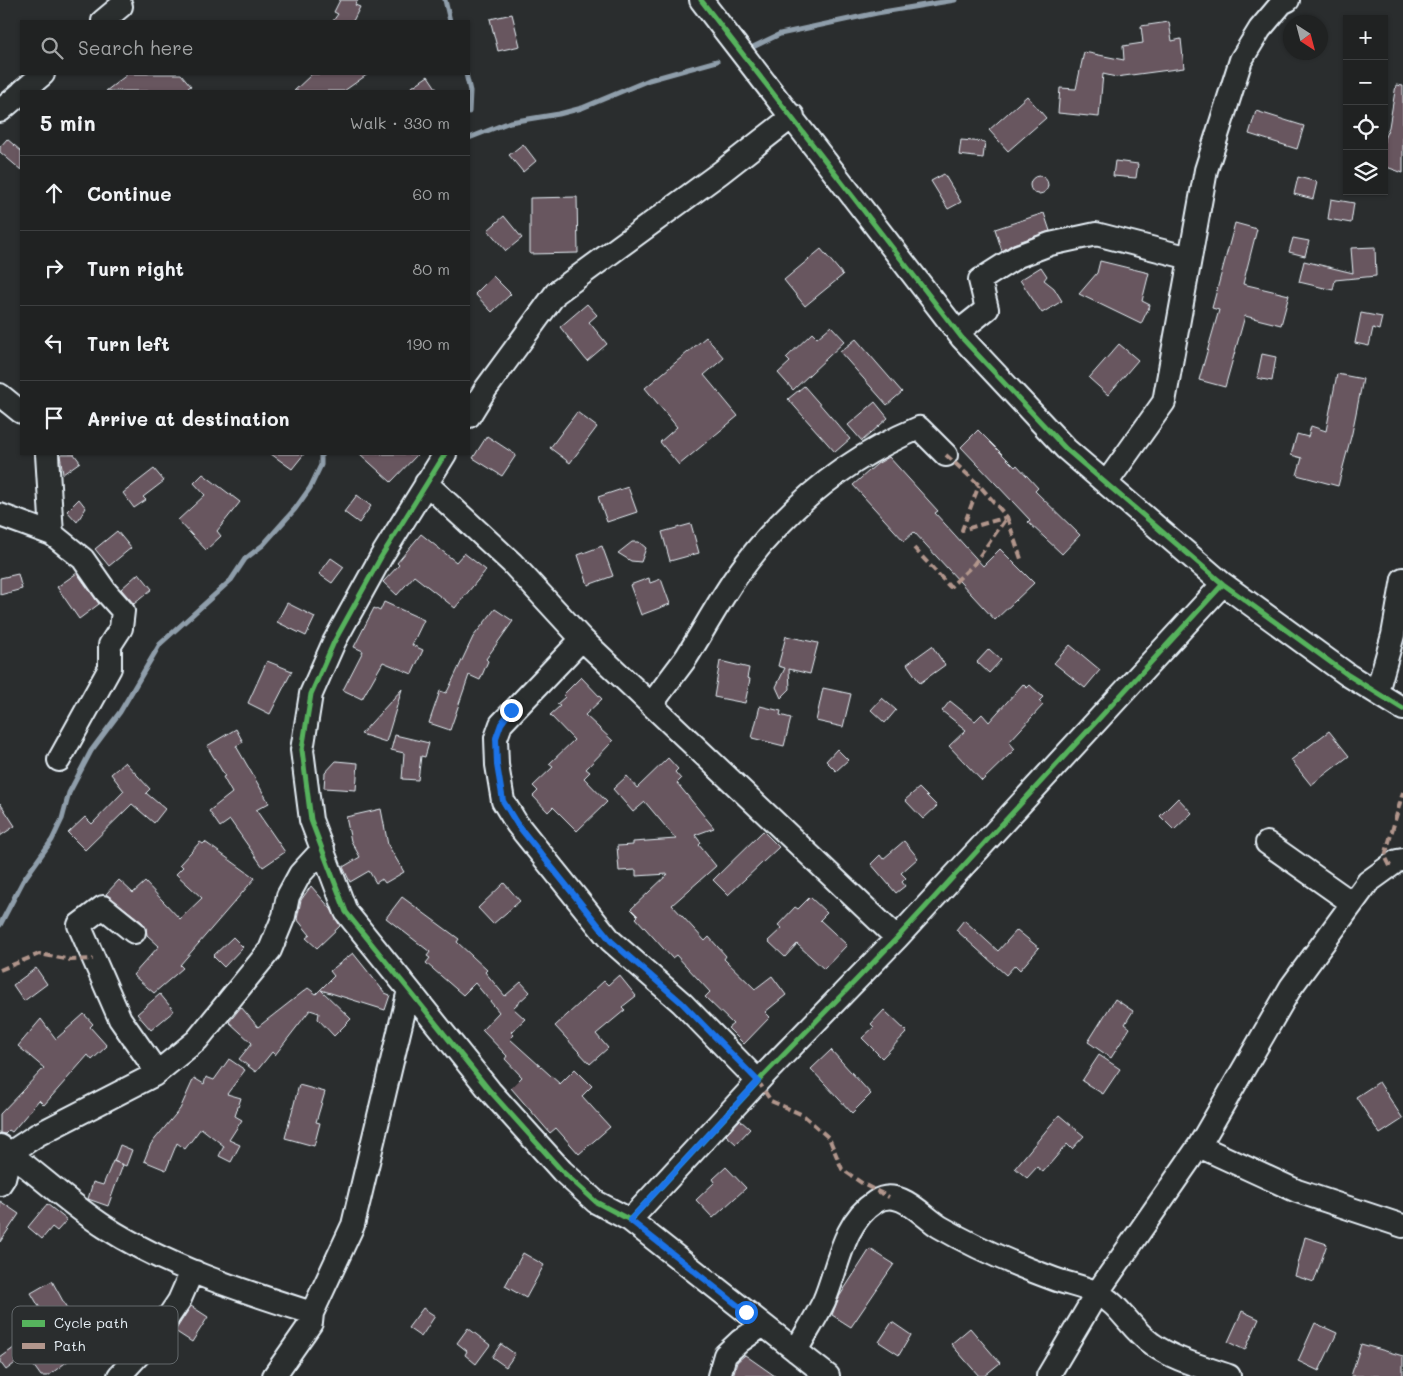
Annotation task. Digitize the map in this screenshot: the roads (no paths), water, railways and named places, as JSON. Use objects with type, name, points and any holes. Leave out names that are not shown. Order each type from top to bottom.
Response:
[{"type":"street","points":[[701,0],[793,116],[958,332],[1066,449],[1107,482],[1223,584],[1348,675],[1403,709]]},
{"type":"street","points":[[1107,482],[1164,402],[1206,170],[1241,60],[1260,29],[1282,3],[1288,0]]},
{"type":"street","points":[[104,20],[121,6]]},
{"type":"street","points":[[24,90],[42,75]]},
{"type":"street","points":[[0,112],[20,94]]},
{"type":"street","points":[[470,414],[485,390],[556,293],[720,173],[793,116]]},
{"type":"street","points":[[958,332],[988,309],[980,280],[1018,256],[1050,244],[1096,234],[1190,258]]},
{"type":"street","points":[[0,395],[20,411]]},
{"type":"street","points":[[652,704],[686,658],[736,576],[787,516],[838,471],[888,441],[919,428],[946,455]]},
{"type":"street","points":[[47,455],[52,534]]},
{"type":"street","points":[[444,455],[376,565],[334,642],[311,694],[302,750],[311,820],[346,912],[490,1091],[562,1170],[596,1202],[630,1220],[828,1376]]},
{"type":"street","points":[[426,483],[512,563],[582,639],[897,938]]},
{"type":"street","points":[[0,515],[52,534],[83,559],[106,592],[123,611],[121,628],[110,645],[110,668],[59,760]]},
{"type":"street","points":[[1377,692],[1393,635],[1403,579]]},
{"type":"street","points":[[630,1220],[758,1081],[897,938],[1223,584]]},
{"type":"street","points":[[582,639],[501,724],[496,738],[497,765],[503,801],[517,824],[560,880],[611,941],[682,1003],[758,1081]]},
{"type":"street","points":[[1267,843],[1352,903]]},
{"type":"street","points":[[5,1149],[95,1107],[157,1072],[197,1040],[270,950],[284,916],[288,896],[300,874],[323,849]]},
{"type":"street","points":[[1048,1376],[1097,1294],[1199,1146],[1290,987],[1368,882],[1403,860]]},
{"type":"street","points":[[134,932],[103,907],[79,925],[120,1019],[157,1072]]},
{"type":"street","points":[[274,1376],[311,1323],[312,1313],[353,1225],[409,990]]},
{"type":"street","points":[[1199,1146],[1298,1191],[1403,1226]]},
{"type":"street","points":[[5,1149],[104,1226],[150,1253],[226,1286],[312,1313]]},
{"type":"street","points":[[0,1184],[4,1178],[5,1149]]},
{"type":"street","points":[[796,1351],[824,1301],[836,1262],[856,1220],[875,1201],[889,1196],[903,1200],[939,1226],[978,1246],[1054,1279],[1097,1294],[1118,1307],[1133,1329],[1151,1344],[1229,1376]]},
{"type":"street","points":[[176,1306],[190,1276],[195,1272]]},
{"type":"street","points":[[719,1376],[725,1356],[740,1340],[763,1325]]},
{"type":"street","points":[[119,1376],[130,1364]]},
{"type":"waterway","points":[[445,0],[450,20]]},
{"type":"waterway","points":[[751,48],[780,34],[877,13],[955,0]]},
{"type":"waterway","points":[[470,138],[510,122],[582,108],[649,80],[717,61]]},
{"type":"waterway","points":[[466,75],[470,90]]},
{"type":"waterway","points":[[0,925],[23,881],[52,840],[62,819],[69,793],[91,751],[120,712],[160,644],[231,580],[245,559],[263,545],[295,509],[310,488],[321,465],[321,455]]}]
